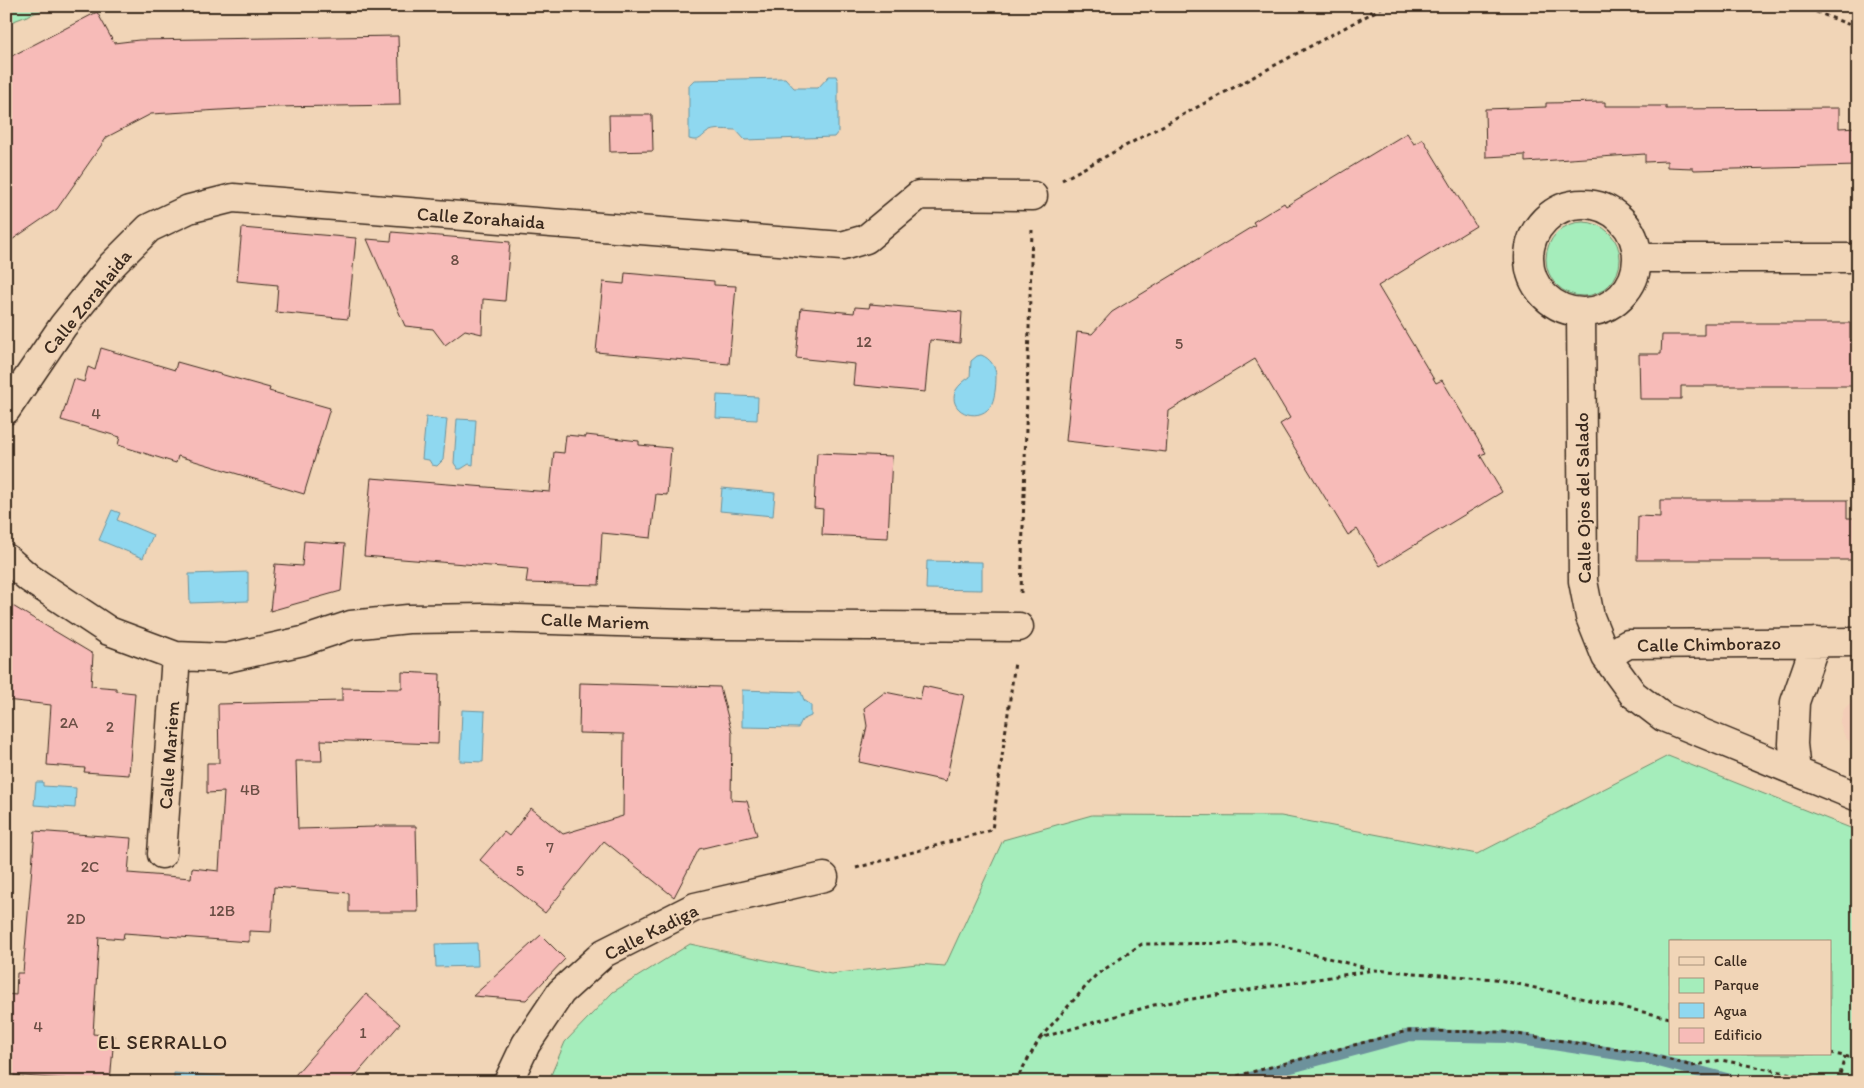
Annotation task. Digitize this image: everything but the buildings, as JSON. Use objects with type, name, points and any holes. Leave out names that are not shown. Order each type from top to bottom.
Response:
[{"type":"street","name":"Calle Zorahaida","points":[[6,410],[63,326],[112,265],[149,228],[189,209],[233,198],[842,246],[866,239],[919,195],[1033,196]]},
{"type":"street","points":[[1578,204],[1597,205],[1613,212],[1626,224],[1635,240],[1638,258],[1635,275],[1626,290],[1614,303],[1598,310],[1580,312],[1563,308],[1548,299],[1536,285],[1530,268],[1529,250],[1535,233],[1546,218],[1561,208],[1578,204]]},
{"type":"street","points":[[1638,258],[1858,258]]},
{"type":"street","name":"Calle Ojos del Salado","points":[[1580,312],[1583,581],[1590,617],[1606,657],[1633,694],[1663,717],[1858,797]]},
{"type":"street","name":"Calle Mariem","points":[[6,558],[29,578],[109,631],[176,656],[226,658],[303,641],[351,625],[408,618],[486,618],[717,625],[1019,627]]},
{"type":"street","name":"Calle Chimborazo","points":[[1796,772],[1793,744],[1795,702],[1816,642]]},
{"type":"street","name":"Calle Chimborazo","points":[[1606,657],[1628,644],[1858,642]]},
{"type":"street","name":"Calle Mariem","points":[[162,854],[176,656]]},
{"type":"street","name":"Calle Kadiga","points":[[508,1082],[526,1044],[561,992],[604,953],[695,907],[824,877]]},
{"type":"path","points":[[1369,14],[1374,6]]},
{"type":"path","points":[[824,877],[992,830],[1019,627],[1033,196],[1385,6]]},
{"type":"path","points":[[1801,6],[1858,28]]},
{"type":"path","points":[[1015,1082],[1040,1038],[1096,976],[1142,944],[1270,943],[1374,970],[1495,980],[1669,1018]]},
{"type":"path","points":[[1040,1038],[1154,1005],[1374,970]]},
{"type":"path","points":[[1214,1082],[1407,1031],[1504,1032],[1648,1054],[1692,1066],[1721,1060],[1832,1082]]},
{"type":"path","points":[[1832,1053],[1858,1059]]},
{"type":"path","points":[[1838,1082],[1845,1056]]},
{"type":"shaded area","points":[[1858,695],[1858,749],[1845,737],[1840,723],[1844,709]]},
{"type":"green space","points":[[6,6],[53,6],[6,24]]},
{"type":"green space","points":[[1583,222],[1604,228],[1614,238],[1620,259],[1614,280],[1604,290],[1583,296],[1562,290],[1552,280],[1546,259],[1552,238],[1562,228]]},
{"type":"green space","points":[[1668,756],[1858,831],[1858,1082],[548,1082],[565,1042],[613,992],[690,944],[831,974],[917,964],[945,966],[1003,840],[1092,815],[1281,816],[1477,854]]},
{"type":"water","points":[[829,76],[836,76],[838,81],[838,132],[834,137],[745,140],[736,130],[719,129],[710,131],[696,140],[689,139],[689,85],[694,80],[785,78],[794,88],[818,88]]},
{"type":"water","points":[[981,355],[992,363],[995,369],[995,392],[990,407],[984,412],[971,415],[959,409],[955,404],[954,397],[957,388],[970,377],[971,361]]},
{"type":"water","points":[[717,395],[758,397],[757,420],[716,418]]},
{"type":"water","points":[[426,417],[447,419],[443,460],[437,466],[432,465],[429,460],[422,459]]},
{"type":"water","points":[[457,419],[476,420],[473,465],[469,464],[461,469],[458,469],[454,463]]},
{"type":"water","points":[[722,488],[775,493],[773,516],[720,511]]},
{"type":"water","points":[[112,510],[120,513],[117,520],[153,535],[143,558],[99,540]]},
{"type":"water","points":[[927,561],[982,562],[982,590],[926,589]]},
{"type":"water","points":[[248,572],[248,601],[190,603],[189,574]]},
{"type":"water","points":[[742,690],[801,692],[804,700],[811,705],[811,716],[802,720],[798,728],[742,727]]},
{"type":"water","points":[[462,710],[485,711],[483,762],[460,761]]},
{"type":"water","points":[[36,782],[43,782],[43,786],[76,788],[75,808],[34,805]]},
{"type":"water","points":[[477,943],[478,966],[436,967],[435,944]]},
{"type":"water","points":[[174,1073],[233,1077],[232,1082],[174,1082]]},
{"type":"waterway","points":[[1235,1082],[1410,1035],[1507,1037],[1651,1059],[1738,1082]]},
{"type":"district","name":"EL SERRALLO","points":[[163,1042]]}]
